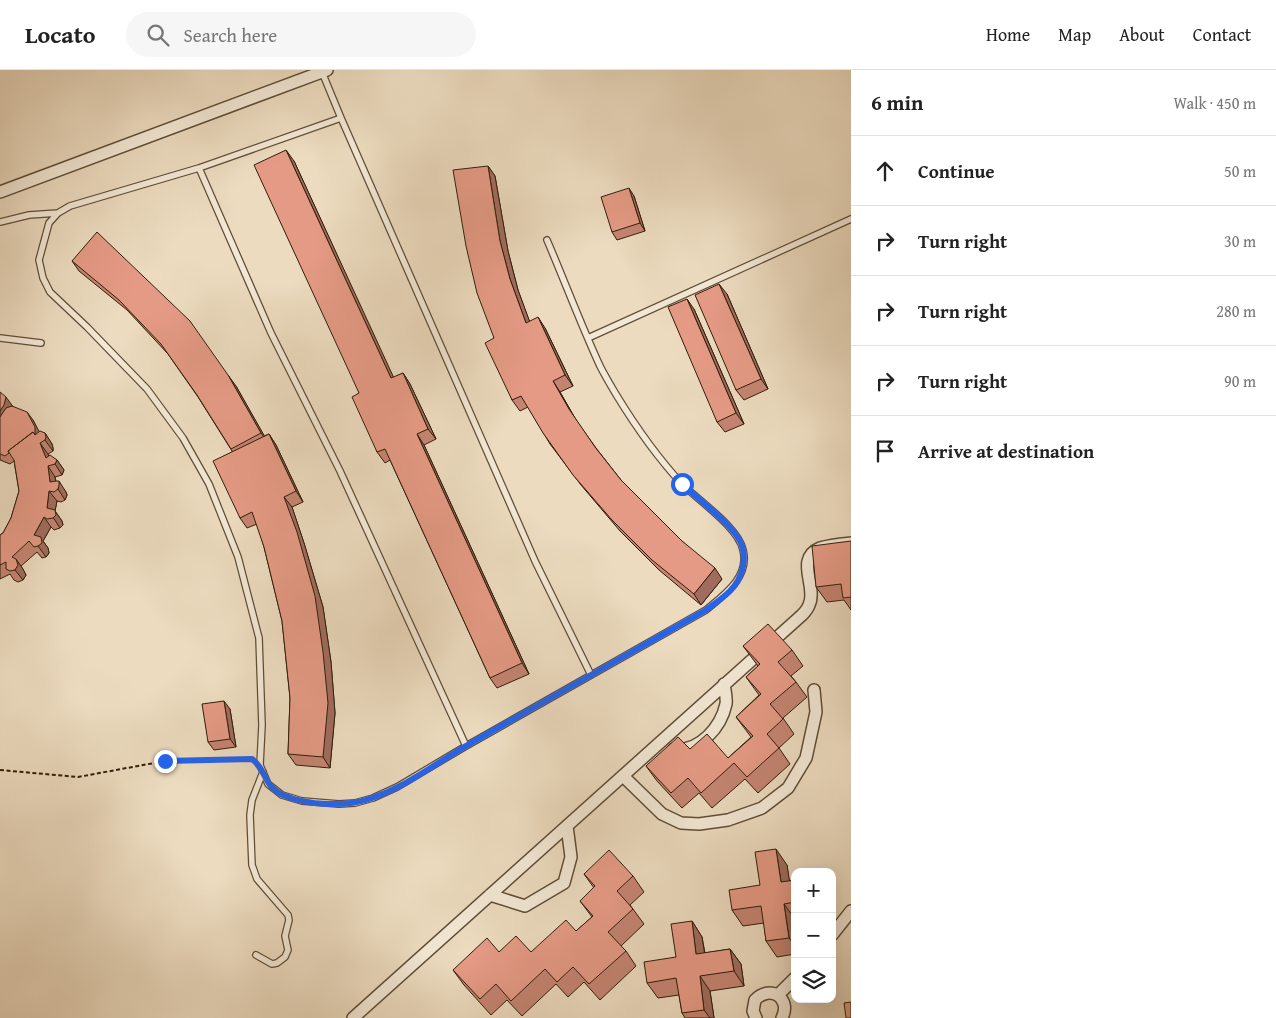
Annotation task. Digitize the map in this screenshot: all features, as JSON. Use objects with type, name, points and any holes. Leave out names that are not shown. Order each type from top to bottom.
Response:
[{"type":"street","points":[[0,192],[324,71]]},
{"type":"street","points":[[353,1018],[802,615],[810,604],[808,559],[811,554],[827,546],[851,543]]},
{"type":"street","points":[[657,745],[676,749],[694,746],[717,727],[723,718],[727,702],[724,684]]},
{"type":"street","points":[[623,776],[662,814],[681,823],[699,824],[728,820],[762,808],[788,788],[806,758],[816,712],[814,690]]},
{"type":"street","points":[[490,895],[525,906],[564,883],[571,857],[567,826]]},
{"type":"street","points":[[836,931],[851,911]]},
{"type":"street","points":[[778,995],[791,982]]},
{"type":"street","points":[[754,1017],[753,1006],[758,996],[768,992],[778,995],[784,1004],[785,1009],[782,1018]]},
{"type":"lane","points":[[324,71],[341,118],[527,543],[591,675]]},
{"type":"lane","points":[[341,118],[199,168],[70,206],[58,213],[50,223],[39,260],[43,278],[50,292],[146,389],[183,438],[209,484],[238,557],[259,638],[262,725],[260,765],[268,784],[282,795],[302,800],[339,804],[355,803],[373,798],[397,787],[706,610],[731,590],[741,574],[744,559],[743,549],[739,540],[731,529],[682,484],[637,430],[600,368],[547,240]]},
{"type":"lane","points":[[199,168],[267,325],[340,471],[466,746]]},
{"type":"lane","points":[[0,222],[29,215],[58,213]]},
{"type":"lane","points":[[588,338],[851,219]]},
{"type":"lane","points":[[0,338],[42,343]]},
{"type":"lane","points":[[256,955],[272,964],[285,957],[288,950],[286,936],[288,915],[257,879],[252,865],[250,815],[252,800],[263,772]]},
{"type":"path","points":[[0,770],[78,777],[165,761],[252,759],[260,765]]},
{"type":"building","points":[[286,150],[391,378],[403,373],[428,429],[417,434],[522,663],[490,678],[385,449],[377,452],[352,397],[359,393],[254,165]]},
{"type":"building","points":[[488,166],[500,241],[510,279],[526,323],[538,317],[565,375],[553,381],[569,409],[595,447],[621,480],[682,541],[715,568],[694,594],[652,560],[612,520],[573,475],[543,433],[521,396],[512,400],[485,343],[494,338],[477,293],[466,246],[453,170]]},
{"type":"building","points":[[629,188],[640,223],[612,232],[601,197]]},
{"type":"building","points":[[97,232],[190,321],[228,375],[261,433],[231,449],[197,395],[161,344],[119,300],[72,261]]},
{"type":"building","points":[[719,284],[761,379],[736,390],[695,295]]},
{"type":"building","points":[[687,299],[736,413],[717,422],[668,307]]},
{"type":"building","points":[[0,392],[6,397],[0,411]]},
{"type":"building","points":[[12,406],[27,412],[35,427],[35,434],[33,432],[8,451],[9,453],[5,456],[0,454],[0,417],[6,408]]},
{"type":"building","points":[[40,431],[45,433],[46,437],[40,443],[46,458],[50,455],[57,460],[55,464],[48,466],[50,482],[59,481],[59,485],[58,489],[54,492],[49,491],[47,508],[55,510],[56,515],[53,518],[47,519],[44,517],[34,535],[41,537],[42,543],[34,547],[29,541],[12,557],[16,559],[18,565],[15,570],[10,571],[6,569],[6,562],[0,565],[0,535],[11,518],[19,491],[14,460],[8,451],[33,432],[35,435]]},
{"type":"building","points":[[269,434],[296,491],[284,497],[297,532],[315,596],[328,703],[323,757],[288,754],[290,698],[282,621],[264,547],[252,512],[240,518],[213,461]]},
{"type":"building","points":[[851,541],[851,597],[843,598],[841,584],[816,587],[812,546]]},
{"type":"building","points":[[768,624],[792,650],[778,662],[796,682],[770,704],[783,719],[767,734],[779,748],[747,777],[734,763],[701,793],[688,778],[671,793],[646,766],[678,737],[690,749],[707,734],[728,758],[753,736],[736,717],[761,694],[746,677],[760,664],[743,646]]},
{"type":"building","points":[[224,701],[230,739],[208,742],[202,704]]},
{"type":"building","points":[[776,849],[781,882],[791,881],[791,903],[784,904],[789,938],[766,941],[761,906],[732,910],[729,890],[760,885],[755,852]]},
{"type":"building","points":[[609,850],[633,876],[617,891],[633,909],[608,932],[626,951],[589,984],[573,967],[557,982],[545,969],[511,1001],[496,984],[480,999],[453,970],[487,938],[499,952],[516,936],[531,952],[566,920],[576,931],[593,916],[580,901],[595,886],[584,874]]},
{"type":"building","points":[[692,921],[696,954],[730,949],[734,971],[700,976],[704,1010],[682,1013],[676,978],[647,983],[644,962],[676,957],[671,924]]},
{"type":"building","points":[[851,1002],[851,1018],[846,1018],[844,1003]]},
{"type":"route","points":[[165,761],[252,759],[260,765],[268,784],[282,795],[302,800],[339,804],[355,803],[373,798],[397,787],[706,610],[731,590],[741,574],[744,559],[743,549],[739,540],[731,529],[682,484]]}]
